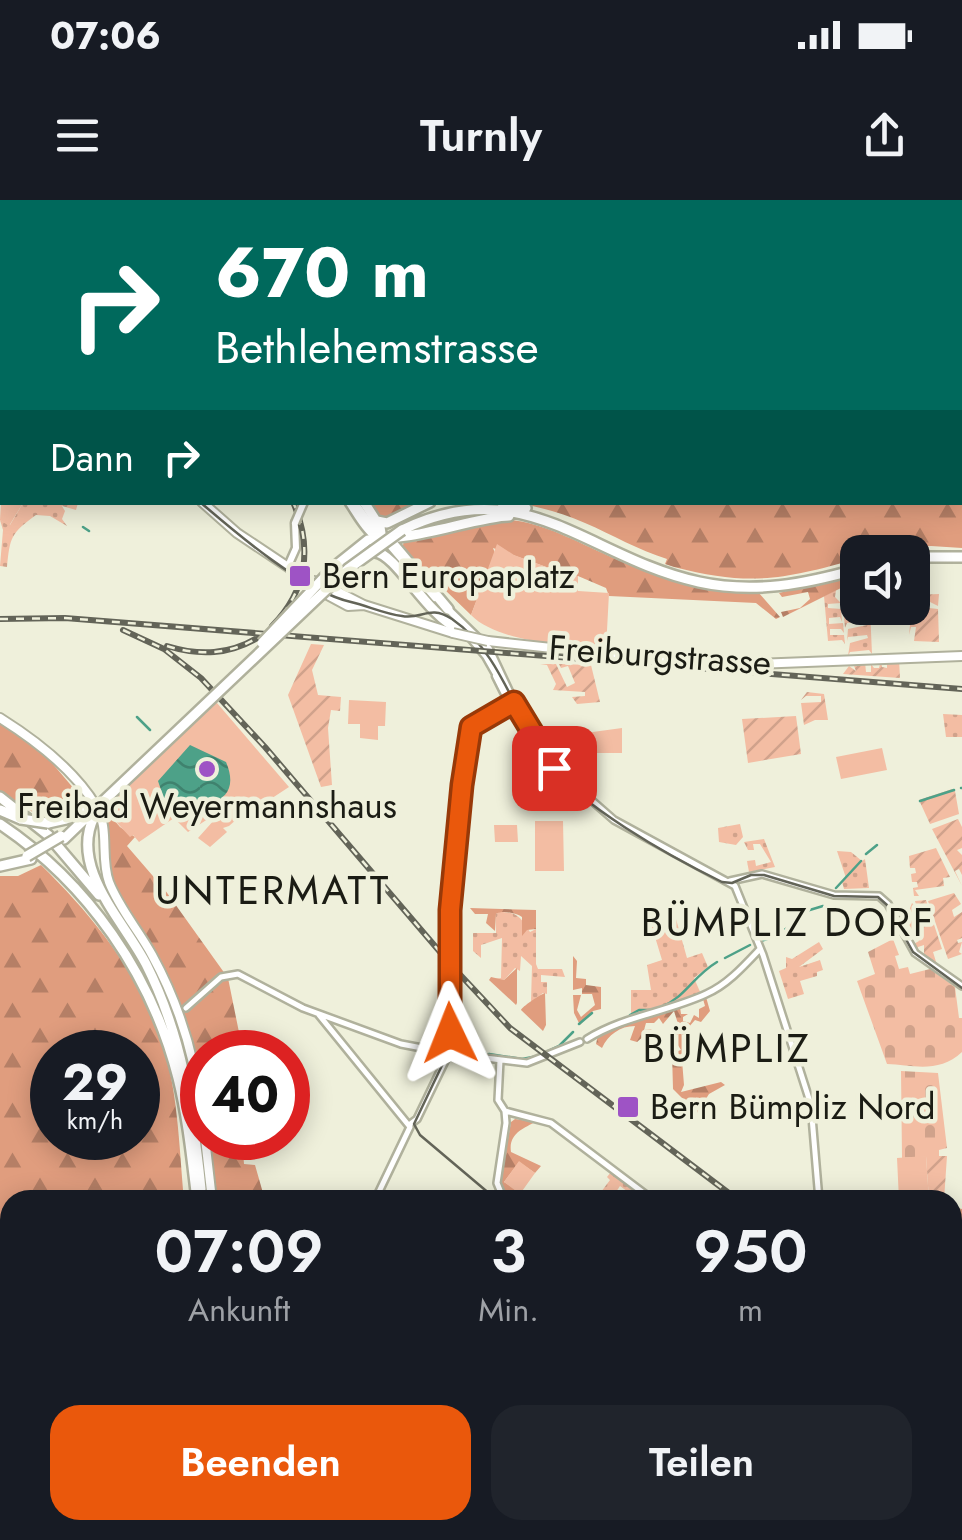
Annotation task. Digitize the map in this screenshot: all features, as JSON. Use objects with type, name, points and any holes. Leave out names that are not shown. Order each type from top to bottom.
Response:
[{"type":"highway","points":[[252,657],[322,578],[368,535],[358,505]]},
{"type":"highway","points":[[359,505],[423,602],[456,631]]},
{"type":"highway","points":[[180,1057],[157,988],[90,864],[86,841],[92,812],[100,798],[252,657],[427,505]]},
{"type":"highway","points":[[512,505],[543,514],[656,564],[712,580],[778,582],[840,570]]},
{"type":"highway","points":[[0,864],[29,858],[63,837],[354,558],[402,527],[431,513],[465,506],[510,506],[543,514]]},
{"type":"highway","points":[[384,539],[387,528],[484,509],[526,514],[566,527],[654,568],[719,586],[786,586],[840,572]]},
{"type":"highway","points":[[363,520],[448,609]]},
{"type":"highway","points":[[402,527],[404,559]]},
{"type":"highway","points":[[356,548],[372,539],[384,539]]},
{"type":"highway","points":[[930,555],[962,555]]},
{"type":"highway","points":[[0,797],[58,845],[130,938]]},
{"type":"highway","points":[[0,819],[48,823],[92,812]]},
{"type":"highway","points":[[0,819],[82,896],[139,977],[175,1064],[196,1190]]},
{"type":"highway","points":[[0,819],[64,868],[113,925],[152,990],[180,1059]]},
{"type":"highway","points":[[196,1160],[197,1190]]},
{"type":"main road","name":"Freiburgstrasse","points":[[206,505],[249,541],[290,563],[316,590],[488,641],[756,664],[962,656]]},
{"type":"main road","points":[[290,563],[296,548],[301,505]]},
{"type":"main road","points":[[384,539],[418,582],[489,649],[514,702]]},
{"type":"main road","points":[[456,631],[486,656],[514,702]]},
{"type":"main road","points":[[456,631],[479,649],[493,670],[508,700],[504,707]]},
{"type":"main road","points":[[0,718],[41,746],[92,812],[110,885],[180,1008],[185,1030]]},
{"type":"main road","points":[[180,1008],[185,1030]]},
{"type":"main road","points":[[207,1160],[211,1190]]},
{"type":"street","points":[[380,1190],[448,1052],[448,959],[455,850],[470,729],[475,722],[514,702],[550,764],[614,820],[715,877],[734,883],[762,874],[834,894],[870,894],[884,900],[915,953],[962,986]]},
{"type":"street","points":[[734,883],[760,948],[811,1105],[817,1190]]},
{"type":"street","points":[[180,1008],[221,977],[238,974],[318,1013],[397,1042],[500,1060],[535,1062],[623,1020],[706,994],[729,980],[760,948]]},
{"type":"street","points":[[318,1013],[409,1128]]},
{"type":"street","points":[[500,1060],[498,1098],[506,1123],[497,1180],[500,1190]]},
{"type":"street","points":[[505,1111],[550,1123],[640,1190]]},
{"type":"green space","points":[[1,505],[22,505],[9,526],[0,520]]},
{"type":"green space","points":[[22,505],[77,505],[76,510],[62,506],[62,519],[67,526],[50,516],[36,515],[28,521],[13,536],[7,567],[0,566],[0,520],[10,525]]},
{"type":"green space","points":[[369,505],[419,505],[387,518]]},
{"type":"green space","points":[[525,505],[962,505],[962,548],[930,546],[930,535],[840,535],[840,564],[787,576],[746,579],[665,564],[667,559],[577,519]]},
{"type":"green space","points":[[500,519],[543,527],[664,577],[758,592],[780,617],[776,619],[756,603],[609,596],[606,588],[578,576],[549,575],[549,568],[493,548],[495,553],[471,615],[444,589],[438,593],[402,549],[404,541],[415,536]]},
{"type":"green space","points":[[497,544],[549,568],[549,575],[578,576],[578,591],[609,593],[606,649],[515,637],[471,615]]},
{"type":"green space","points":[[840,577],[840,588],[783,617],[781,612],[800,608],[810,599],[808,592],[782,597],[779,593]]},
{"type":"green space","points":[[836,590],[835,597],[840,603],[828,604],[828,608],[840,609],[840,617],[829,618],[829,624],[843,625],[844,633],[841,629],[830,629],[830,635],[844,635],[845,644],[842,640],[828,641],[824,596]]},
{"type":"green space","points":[[930,594],[939,594],[938,606],[930,602]]},
{"type":"green space","points":[[930,608],[938,609],[939,642],[914,641],[916,627],[911,627],[909,635],[910,625],[930,625]]},
{"type":"green space","points":[[871,625],[872,654],[869,650],[850,652],[848,656],[850,643],[868,638],[848,637],[847,641],[848,629]]},
{"type":"green space","points":[[311,644],[324,645],[312,670],[318,695],[341,697],[340,711],[331,710],[328,728],[332,785],[321,787],[288,695]]},
{"type":"green space","points":[[899,659],[900,678],[843,674],[849,666],[856,671],[853,663],[865,662],[866,672],[871,672],[871,664],[879,668],[881,660],[882,667],[887,668],[887,663],[883,663]]},
{"type":"green space","points":[[540,664],[556,664],[567,687],[575,683],[568,666],[561,668],[559,664],[591,665],[600,702],[577,704],[572,697],[585,696],[585,692],[553,690],[556,684],[547,665]]},
{"type":"green space","points":[[807,692],[824,694],[828,720],[804,725],[801,703],[821,702],[821,696],[801,700]]},
{"type":"green space","name":"Freibad Weyermannshaus","points":[[211,696],[289,787],[260,806],[256,802],[223,828],[227,832],[210,847],[198,838],[215,819],[219,821],[214,815],[188,832],[174,818],[139,842],[108,813],[106,804]]},
{"type":"green space","points":[[349,700],[386,702],[385,726],[378,726],[378,740],[360,738],[360,724],[348,724]]},
{"type":"green space","points":[[943,714],[962,715],[962,737],[946,737]]},
{"type":"green space","points":[[796,716],[801,754],[748,763],[742,719]]},
{"type":"green space","points":[[0,722],[41,750],[86,803],[49,816],[33,812],[0,793]]},
{"type":"green space","points":[[622,728],[622,753],[579,753],[578,734]]},
{"type":"green space","points":[[882,748],[887,770],[841,779],[836,757]]},
{"type":"green space","points":[[952,789],[959,814],[930,824],[919,800]]},
{"type":"green space","points":[[104,813],[108,813],[135,837],[127,846],[165,890],[228,978],[239,1030],[189,1030],[169,982],[111,880],[105,857]]},
{"type":"green space","points":[[958,819],[962,827],[962,848],[957,850],[962,855],[962,875],[959,869],[955,871],[962,886],[932,829]]},
{"type":"green space","points":[[535,821],[563,821],[564,871],[535,871]]},
{"type":"green space","points":[[740,824],[743,837],[736,845],[719,842],[718,828]]},
{"type":"green space","points":[[494,825],[517,825],[518,842],[495,842]]},
{"type":"green space","points":[[764,839],[775,867],[749,872],[747,861],[755,860],[756,866],[771,862],[760,844],[753,844],[754,850],[748,850],[744,842]]},
{"type":"green space","points":[[936,848],[950,877],[943,878],[944,886],[915,890],[919,896],[914,896],[913,888],[918,887],[917,882],[912,882],[911,874],[916,873],[915,868],[910,868],[909,856]]},
{"type":"green space","points":[[837,851],[865,859],[869,888],[844,889],[842,882],[846,878]]},
{"type":"green space","points":[[41,865],[94,922],[124,964],[158,1030],[30,1030],[30,1160],[160,1160],[160,1036],[177,1115],[183,1190],[0,1190],[0,876],[18,876]]},
{"type":"green space","points":[[954,893],[961,904],[952,910],[954,917],[962,912],[962,938],[957,940],[962,942],[962,954],[948,959],[928,901]]},
{"type":"green space","points":[[926,900],[942,949],[933,952],[937,965],[924,957],[924,945],[917,952],[912,945],[919,941],[904,916],[897,915],[908,913],[912,903],[917,908],[915,901]]},
{"type":"green space","points":[[470,908],[536,910],[536,929],[527,930],[522,936],[522,917],[502,912],[496,914],[495,931],[486,923],[488,914],[475,914]]},
{"type":"green space","points":[[499,912],[518,916],[530,932],[536,929],[538,969],[562,969],[565,977],[541,975],[541,982],[547,982],[547,994],[531,1002],[532,966],[521,956],[520,971],[515,968],[504,980],[494,979],[501,978],[502,938],[481,945],[481,958],[473,951],[473,933],[496,933]]},
{"type":"green space","points":[[676,919],[687,958],[702,953],[708,967],[694,978],[701,994],[631,1016],[631,990],[651,990],[647,965],[662,960],[652,927]]},
{"type":"green space","points":[[893,939],[899,969],[908,967],[910,974],[930,969],[955,987],[962,1018],[962,1052],[953,1059],[925,1067],[887,1064],[857,981],[875,974],[868,952]]},
{"type":"green space","points":[[819,942],[823,949],[799,967],[820,960],[823,970],[800,981],[804,994],[788,999],[779,971],[786,968],[786,957],[792,959]]},
{"type":"green space","points":[[573,956],[577,961],[576,978],[586,979],[586,985],[601,987],[601,1009],[593,1011],[580,1025],[574,1013],[573,995],[581,995],[577,1010],[581,1017],[595,1005],[592,994],[582,994],[582,988],[573,990]]},
{"type":"green space","points":[[517,968],[516,1005],[489,980],[504,980]]},
{"type":"green space","points":[[545,993],[546,1025],[543,1031],[521,1010]]},
{"type":"green space","points":[[706,997],[710,1011],[701,1022],[695,1020],[683,1028],[691,1054],[682,1060],[681,1092],[721,1082],[725,1085],[709,1094],[697,1113],[673,1089],[672,1053],[681,1050],[674,1039],[679,1027],[674,1011],[663,1024],[659,1018],[646,1023],[644,1030],[652,1029],[637,1042],[630,1040],[635,1026],[615,1032],[602,1048],[596,1044],[598,1035],[626,1022],[680,1007],[681,1014],[688,1014],[683,1021],[690,1023],[694,1015],[699,1018]]},
{"type":"green space","points":[[901,1071],[938,1073],[947,1148],[939,1150],[939,1156],[902,1158]]},
{"type":"green space","points":[[511,1122],[535,1122],[515,1136],[511,1152],[541,1166],[535,1173],[519,1162],[504,1182],[516,1190],[503,1190],[500,1185]]},
{"type":"green space","points":[[926,1156],[947,1156],[945,1190],[928,1190]]},
{"type":"green space","points":[[926,1156],[928,1190],[899,1190],[897,1158]]},
{"type":"green space","points":[[210,1160],[244,1160],[244,1164],[255,1165],[262,1190],[214,1190]]},
{"type":"green space","points":[[519,1161],[535,1173],[523,1190],[515,1190],[504,1182]]},
{"type":"green space","points":[[611,1172],[635,1190],[620,1186],[617,1190],[602,1190],[610,1180],[607,1177]]},
{"type":"water","points":[[190,745],[226,762],[230,786],[219,800],[177,811],[164,799],[158,781]]},
{"type":"waterway","points":[[83,527],[89,531]]},
{"type":"waterway","points":[[137,717],[150,730]]},
{"type":"waterway","points":[[920,801],[954,790]]},
{"type":"waterway","points":[[866,854],[877,845]]},
{"type":"waterway","points":[[836,888],[861,861]]},
{"type":"waterway","points":[[803,912],[823,906]]},
{"type":"waterway","points":[[770,938],[789,927]]},
{"type":"waterway","points":[[761,941],[767,939]]},
{"type":"waterway","points":[[725,958],[750,945]]},
{"type":"waterway","points":[[661,1007],[677,998],[717,962]]},
{"type":"waterway","points":[[630,1015],[639,1010],[654,1010]]},
{"type":"waterway","points":[[579,1024],[592,1013]]},
{"type":"waterway","points":[[544,1053],[559,1046],[573,1032]]},
{"type":"waterway","points":[[458,1050],[480,1053]]},
{"type":"waterway","points":[[489,1054],[522,1059],[538,1056]]},
{"type":"tram line","points":[[204,505],[313,587],[396,615],[437,613],[452,619],[468,632],[494,665],[533,739],[558,775],[626,828],[722,882],[764,875],[834,896],[878,897],[887,905],[913,952],[962,988]]},
{"type":"tram line","points":[[485,1190],[420,1135],[414,1124],[446,1057],[449,904],[468,730],[476,720],[494,710],[512,703],[519,708]]},
{"type":"railway","points":[[272,626],[293,598],[303,568],[303,535],[294,505]]},
{"type":"railway","points":[[0,619],[65,618],[962,689]]},
{"type":"railway","points":[[123,630],[164,649],[201,678],[510,1028],[725,1190]]},
{"type":"railway","points":[[167,646],[214,652],[259,637]]},
{"type":"place","name":"Bern Europaplatz","points":[[300,576]]},
{"type":"place","name":"Freibad Weyermannshaus","points":[[207,769]]},
{"type":"place","name":"Bern Bümpliz Nord","points":[[628,1107]]},
{"type":"district","name":"UNTERMATT","points":[[273,890]]},
{"type":"district","name":"BÜMPLIZ DORF","points":[[788,922]]},
{"type":"district","name":"BÜMPLIZ","points":[[727,1048]]},
{"type":"route","points":[[450,1033],[450,910],[471,727],[514,702],[554,768]]}]
